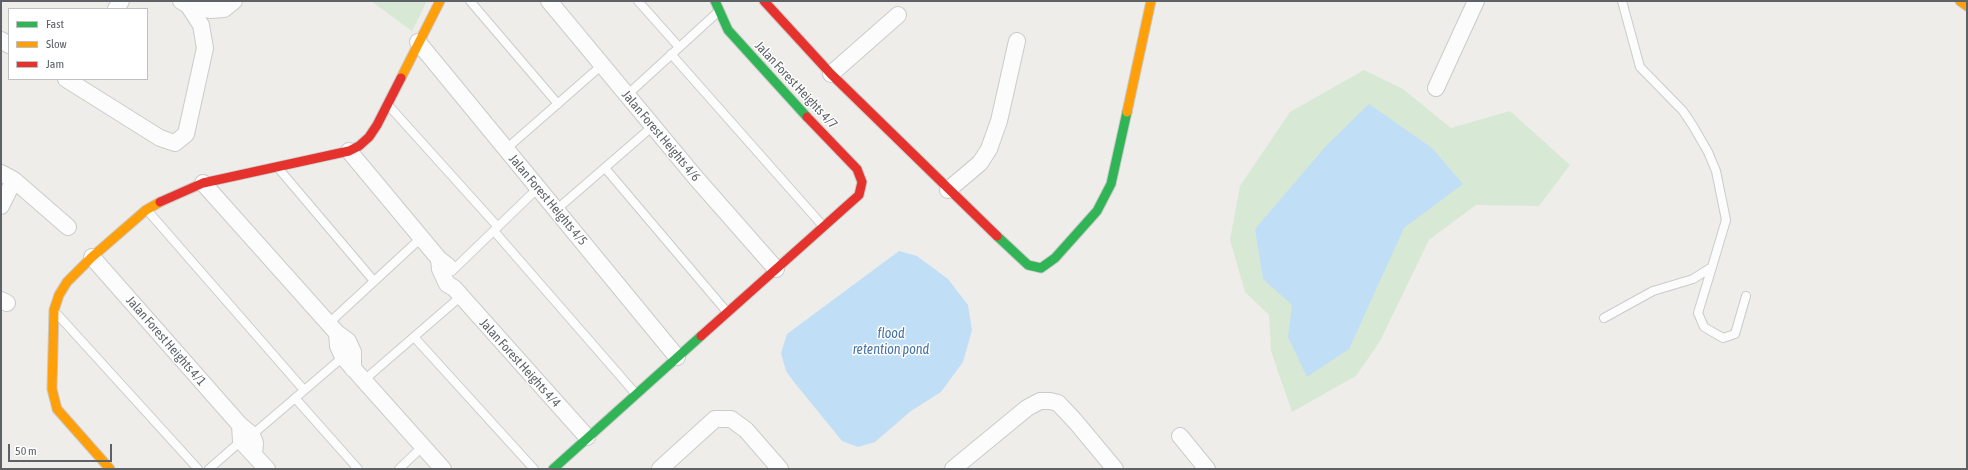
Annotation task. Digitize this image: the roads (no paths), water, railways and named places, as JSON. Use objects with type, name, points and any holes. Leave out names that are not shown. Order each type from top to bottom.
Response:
[{"type":"street","points":[[185,3],[210,10],[224,9],[234,1]]},
{"type":"street","points":[[110,469],[57,409],[52,389],[54,310],[59,295],[68,282],[92,257],[146,210],[168,197],[203,182],[349,151],[359,146],[370,137],[440,1]]},
{"type":"street","name":"Jalan Forest Heights 4/6","points":[[549,1],[653,126],[776,269]]},
{"type":"street","name":"Jalan Forest Heights 4/7","points":[[715,1],[728,30],[785,94],[857,169],[862,182],[859,195],[823,227]]},
{"type":"street","points":[[764,1],[830,74],[948,190],[1028,265],[1041,268],[1055,258],[1097,211],[1111,184],[1151,1]]},
{"type":"street","points":[[1436,88],[1476,1]]},
{"type":"street","points":[[1960,1],[1967,6]]},
{"type":"street","points":[[70,80],[160,138],[175,143],[186,134],[205,48],[201,24],[185,3]]},
{"type":"street","points":[[830,74],[898,15]]},
{"type":"street","points":[[948,190],[980,163],[989,149],[999,121],[1017,41]]},
{"type":"street","name":"Jalan Forest Heights 4/5","points":[[418,42],[677,357]]},
{"type":"street","points":[[349,151],[440,259],[452,271],[457,293]]},
{"type":"street","points":[[1,206],[8,177],[68,227]]},
{"type":"street","points":[[203,182],[333,328],[348,341],[353,352],[348,363],[363,382],[443,469]]},
{"type":"street","points":[[553,469],[823,227]]},
{"type":"street","name":"Jalan Forest Heights 4/1","points":[[92,257],[240,425],[247,438]]},
{"type":"street","name":"Jalan Forest Heights 4/4","points":[[440,259],[443,279],[587,437]]},
{"type":"street","points":[[953,469],[1027,408],[1040,401],[1058,403],[1115,469]]},
{"type":"street","points":[[660,469],[715,419],[731,419],[746,430],[780,469]]},
{"type":"street","points":[[1180,436],[1206,469]]},
{"type":"street","points":[[247,438],[254,454],[267,469]]},
{"type":"lane","points":[[470,1],[558,104]]},
{"type":"lane","points":[[638,1],[679,47]]},
{"type":"lane","points":[[1622,1],[1640,67],[1683,111],[1708,152],[1716,171],[1726,220],[1698,313],[1704,327],[1723,338],[1736,334],[1746,296]]},
{"type":"lane","points":[[627,95],[720,11]]},
{"type":"lane","points":[[671,54],[823,227]]},
{"type":"lane","points":[[506,149],[602,65]]},
{"type":"lane","points":[[387,104],[496,229],[635,394]]},
{"type":"lane","points":[[556,210],[653,126]]},
{"type":"lane","points":[[277,166],[374,281]]},
{"type":"lane","points":[[605,168],[728,312]]},
{"type":"lane","points":[[452,271],[538,188]]},
{"type":"lane","points":[[146,210],[304,390]]},
{"type":"lane","points":[[333,328],[374,281],[422,237]]},
{"type":"lane","points":[[1604,318],[1653,291],[1693,279],[1712,268]]},
{"type":"lane","points":[[363,382],[414,338],[457,293]]},
{"type":"lane","points":[[54,310],[198,469]]},
{"type":"lane","points":[[414,338],[534,469]]},
{"type":"lane","points":[[209,469],[304,390],[348,363]]},
{"type":"lane","points":[[295,398],[358,469]]},
{"type":"lane","points":[[399,469],[422,447]]},
{"type":"water","points":[[1369,104],[1432,148],[1463,184],[1404,228],[1349,349],[1307,377],[1288,337],[1292,305],[1263,279],[1255,229],[1326,146]]},
{"type":"water","name":"flood retention pond","points":[[899,251],[917,256],[948,279],[968,305],[972,330],[963,362],[941,392],[911,411],[875,442],[858,447],[842,441],[786,371],[781,353],[787,334]]}]
